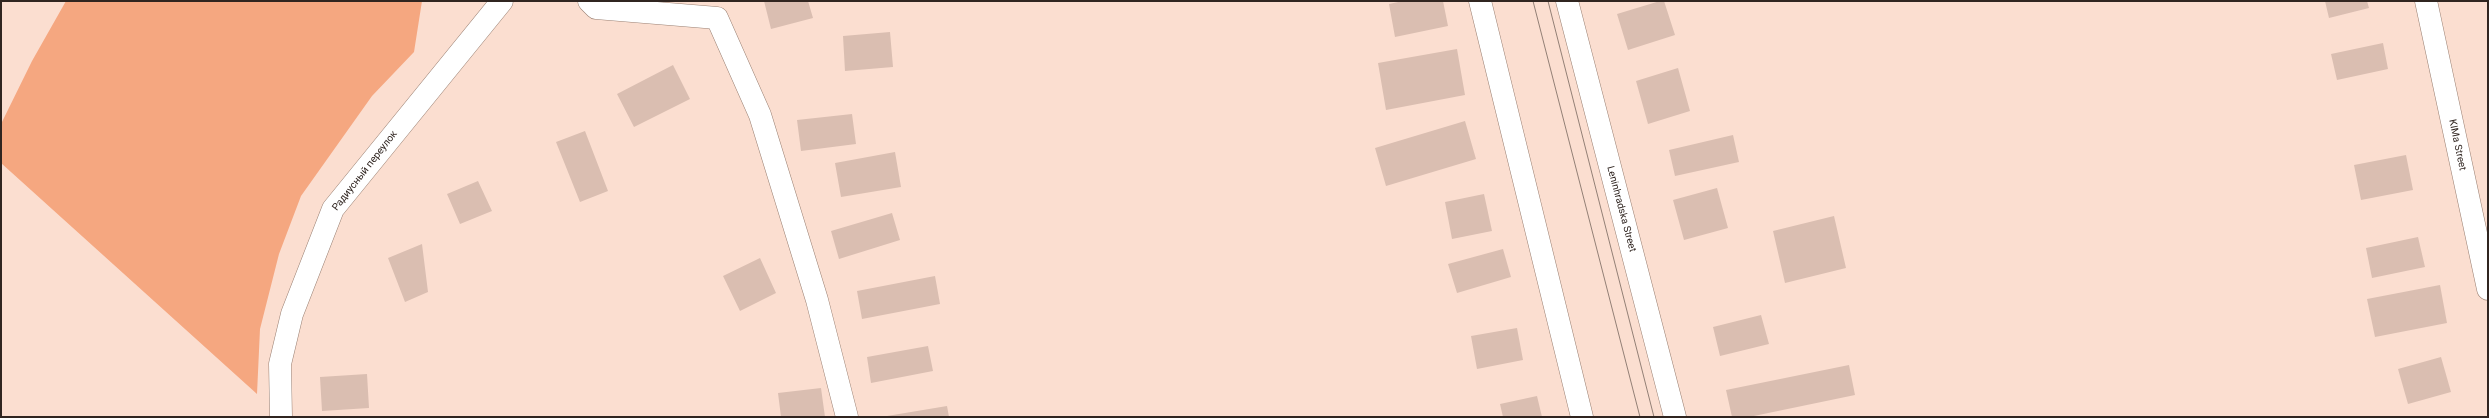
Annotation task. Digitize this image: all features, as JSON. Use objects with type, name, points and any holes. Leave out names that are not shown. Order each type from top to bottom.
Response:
[{"type":"street","name":"Радиусный переулок","points":[[281,417],[280,364],[292,314],[333,209],[502,1]]},
{"type":"street","points":[[589,1],[596,8],[717,18],[760,115],[817,300],[847,417]]},
{"type":"street","points":[[1480,1],[1582,417]]},
{"type":"street","name":"Leninhradska Street","points":[[1566,1],[1674,417]]},
{"type":"street","name":"KIMa Street","points":[[2426,1],[2488,289]]},
{"type":"shaded area","points":[[66,1],[422,1],[414,52],[372,96],[301,196],[279,254],[260,329],[257,394],[1,163],[1,124],[32,61]]},
{"type":"building","points":[[764,1],[808,1],[813,18],[771,29]]},
{"type":"building","points":[[1403,1],[1443,1],[1448,26],[1395,37],[1389,4]]},
{"type":"building","points":[[1664,1],[1675,35],[1628,50],[1617,14]]},
{"type":"building","points":[[2325,1],[2367,1],[2369,8],[2329,18]]},
{"type":"building","points":[[890,32],[893,67],[845,71],[843,36]]},
{"type":"building","points":[[2383,43],[2388,69],[2337,80],[2331,54]]},
{"type":"building","points":[[1457,49],[1465,95],[1386,110],[1378,63]]},
{"type":"building","points":[[673,65],[690,99],[634,127],[617,94]]},
{"type":"building","points":[[1678,68],[1690,111],[1648,124],[1636,81]]},
{"type":"building","points":[[852,114],[856,144],[801,151],[797,120]]},
{"type":"building","points":[[1465,121],[1476,159],[1386,186],[1375,148]]},
{"type":"building","points":[[585,131],[608,191],[580,202],[556,142]]},
{"type":"building","points":[[1733,135],[1739,162],[1675,176],[1669,150]]},
{"type":"building","points":[[895,152],[901,187],[841,197],[835,163]]},
{"type":"building","points":[[2406,155],[2413,190],[2361,200],[2354,165]]},
{"type":"building","points":[[478,181],[492,211],[460,224],[447,194]]},
{"type":"building","points":[[1717,188],[1728,228],[1684,240],[1673,200]]},
{"type":"building","points":[[1484,194],[1492,231],[1452,239],[1445,202]]},
{"type":"building","points":[[892,213],[900,240],[839,259],[831,231]]},
{"type":"building","points":[[1834,216],[1846,268],[1785,283],[1773,231]]},
{"type":"building","points":[[2418,237],[2425,267],[2372,278],[2366,248]]},
{"type":"building","points":[[422,244],[428,292],[405,302],[388,258]]},
{"type":"building","points":[[1503,249],[1511,277],[1457,293],[1448,264]]},
{"type":"building","points":[[760,258],[776,293],[740,311],[723,276]]},
{"type":"building","points":[[935,276],[940,304],[862,319],[857,291]]},
{"type":"building","points":[[2440,285],[2447,323],[2375,337],[2367,299]]},
{"type":"building","points":[[1761,315],[1769,344],[1720,356],[1713,327]]},
{"type":"building","points":[[1517,328],[1523,360],[1477,369],[1471,336]]},
{"type":"building","points":[[928,346],[933,371],[871,383],[867,357]]},
{"type":"building","points":[[2441,357],[2451,392],[2408,404],[2398,369]]},
{"type":"building","points":[[1849,365],[1855,395],[1749,417],[1732,417],[1726,390]]},
{"type":"building","points":[[367,374],[369,408],[322,411],[320,377]]},
{"type":"building","points":[[821,388],[825,417],[781,417],[778,393]]},
{"type":"building","points":[[1537,396],[1542,417],[1503,417],[1500,404]]},
{"type":"building","points":[[947,406],[949,417],[887,417],[887,416]]},
{"type":"tram line","points":[[1533,1],[1640,417]]},
{"type":"tram line","points":[[1548,1],[1654,417]]}]
